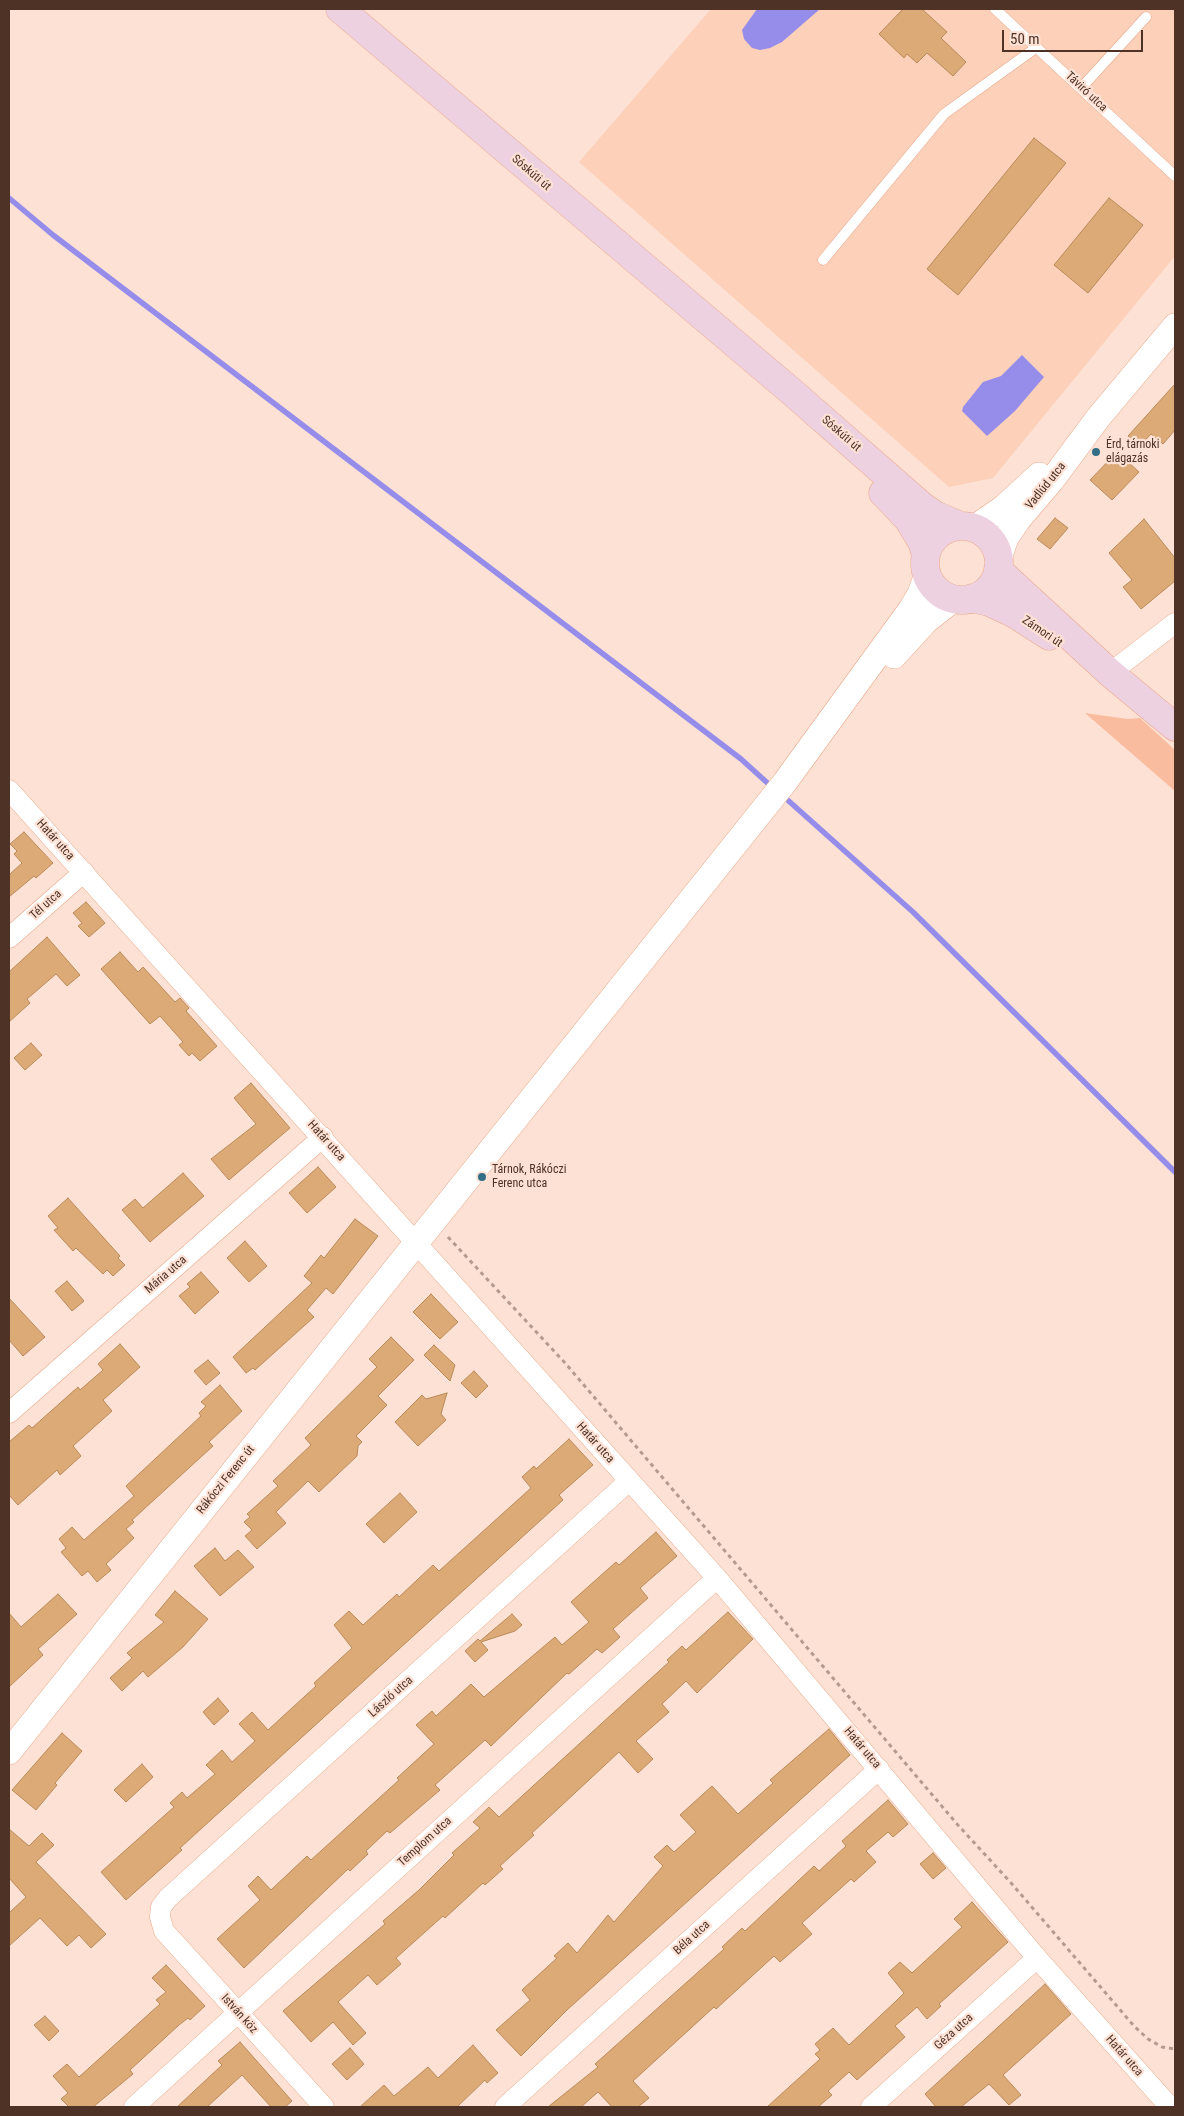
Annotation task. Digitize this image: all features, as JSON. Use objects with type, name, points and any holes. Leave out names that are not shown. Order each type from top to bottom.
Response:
[{"type":"main road","name":"Sóskúti út","points":[[340,9],[723,336],[792,392],[922,506],[935,515],[968,527]]},
{"type":"main road","name":"Sóskúti út","points":[[723,336],[816,424],[908,519],[922,542],[927,564]]},
{"type":"main road","points":[[968,527],[993,542],[999,564],[989,588],[963,599],[937,590],[927,564],[935,538],[952,528],[968,527]]},
{"type":"main road","name":"Zámori út","points":[[999,564],[1110,673],[1175,727]]},
{"type":"main road","name":"Zámori út","points":[[963,599],[989,602],[1012,613],[1041,630],[1074,654],[1110,673]]},
{"type":"street","name":"Vadlúd utca","points":[[999,564],[1010,532],[1098,418],[1175,326]]},
{"type":"street","name":"Vadlúd utca","points":[[968,527],[1003,508],[1098,418]]},
{"type":"street","points":[[833,718],[911,609],[920,594],[927,564]]},
{"type":"street","points":[[833,718],[926,621],[963,599]]},
{"type":"street","points":[[1110,673],[1175,623]]},
{"type":"street","name":"Rákóczi Ferenc út","points":[[9,1752],[766,806],[833,718]]},
{"type":"street","name":"Határ utca","points":[[9,790],[323,1137],[716,1578],[1037,1958],[1170,2107]]},
{"type":"street","name":"Tél utca","points":[[9,938],[84,872]]},
{"type":"street","name":"Mária utca","points":[[9,1413],[323,1137]]},
{"type":"street","name":"László utca","points":[[160,1918],[161,1907],[168,1898],[629,1481]]},
{"type":"street","name":"Templom utca","points":[[134,2107],[716,1578]]},
{"type":"street","name":"Béla utca","points":[[505,2107],[879,1769]]},
{"type":"street","name":"István köz","points":[[160,1918],[164,1931],[324,2107]]},
{"type":"street","name":"Géza utca","points":[[871,2107],[1037,1958]]},
{"type":"lane","name":"Táviró utca","points":[[995,9],[1082,87],[1175,176]]},
{"type":"lane","points":[[1082,87],[1146,17]]},
{"type":"lane","points":[[823,260],[944,114],[1037,47]]},
{"type":"path","points":[[438,1215],[957,1824],[1012,1884],[1134,2026],[1148,2039],[1162,2047],[1175,2049]]},
{"type":"shaded area","points":[[711,9],[1175,9],[1175,256],[993,478],[949,487],[579,162]]},
{"type":"shaded area","points":[[757,9],[820,9],[782,42],[770,48],[760,50],[752,48],[744,39],[742,30]]},
{"type":"shaded area","points":[[1022,355],[1044,377],[1015,411],[987,436],[962,411],[963,407],[983,382],[1001,376]]},
{"type":"shaded area","points":[[1085,713],[1128,719],[1140,718],[1175,750],[1175,791]]},
{"type":"building","points":[[903,9],[922,9],[947,32],[941,38],[966,62],[953,76],[927,53],[917,63],[907,54],[904,58],[879,34]]},
{"type":"building","points":[[1034,138],[1066,163],[958,295],[927,269]]},
{"type":"building","points":[[1109,198],[1143,225],[1088,293],[1054,265]]},
{"type":"building","points":[[1175,384],[1175,430],[1163,444],[1151,434],[1140,446],[1128,436]]},
{"type":"building","points":[[1117,452],[1139,472],[1112,500],[1090,480]]},
{"type":"building","points":[[1055,518],[1068,528],[1050,549],[1037,539]]},
{"type":"building","points":[[1144,519],[1175,558],[1175,581],[1141,609],[1123,587],[1132,580],[1109,553]]},
{"type":"building","points":[[24,832],[53,863],[9,897],[9,875],[22,863],[14,854],[17,851],[10,844]]},
{"type":"building","points":[[86,902],[105,923],[89,937],[78,926],[82,923],[73,913]]},
{"type":"building","points":[[47,937],[80,975],[67,986],[56,974],[27,999],[30,1003],[9,1022],[9,972]]},
{"type":"building","points":[[120,952],[138,972],[143,967],[175,1002],[180,998],[189,1008],[186,1011],[217,1046],[200,1061],[192,1053],[189,1056],[179,1045],[183,1042],[160,1016],[150,1024],[101,969]]},
{"type":"building","points":[[31,1043],[42,1055],[25,1070],[14,1058]]},
{"type":"building","points":[[251,1083],[290,1128],[229,1180],[211,1159],[256,1124],[234,1098]]},
{"type":"building","points":[[318,1167],[336,1187],[307,1213],[289,1193]]},
{"type":"building","points":[[183,1173],[204,1196],[150,1242],[122,1210],[135,1199],[143,1208]]},
{"type":"building","points":[[68,1198],[120,1256],[118,1258],[125,1265],[113,1276],[107,1270],[103,1274],[76,1248],[73,1251],[54,1230],[58,1228],[48,1216]]},
{"type":"building","points":[[355,1219],[378,1236],[333,1294],[326,1288],[307,1310],[314,1317],[255,1370],[253,1368],[246,1373],[233,1357],[312,1283],[304,1276],[321,1255],[324,1258]]},
{"type":"building","points":[[245,1241],[267,1266],[249,1282],[227,1258]]},
{"type":"building","points":[[201,1272],[219,1292],[195,1314],[179,1296],[190,1287],[187,1284]]},
{"type":"building","points":[[67,1281],[84,1301],[72,1311],[55,1291]]},
{"type":"building","points":[[431,1294],[458,1322],[440,1339],[413,1312]]},
{"type":"building","points":[[9,1298],[45,1337],[23,1356],[9,1340]]},
{"type":"building","points":[[391,1337],[414,1360],[378,1396],[387,1405],[356,1436],[362,1442],[358,1446],[357,1456],[319,1492],[308,1481],[276,1512],[286,1523],[257,1549],[245,1536],[252,1530],[244,1522],[250,1517],[247,1514],[278,1486],[273,1481],[311,1445],[305,1438],[377,1367],[369,1359]]},
{"type":"building","points":[[120,1344],[140,1367],[103,1400],[112,1411],[73,1446],[81,1456],[60,1475],[57,1470],[18,1505],[9,1495],[9,1442],[29,1425],[32,1428],[78,1387],[80,1390],[103,1370],[98,1364]]},
{"type":"building","points":[[434,1345],[455,1365],[450,1381],[424,1355]]},
{"type":"building","points":[[208,1360],[220,1373],[206,1385],[194,1371]]},
{"type":"building","points":[[474,1371],[488,1386],[476,1398],[461,1383]]},
{"type":"building","points":[[220,1385],[242,1411],[209,1442],[213,1446],[132,1520],[134,1522],[126,1529],[134,1538],[106,1564],[111,1570],[97,1582],[88,1571],[82,1576],[61,1552],[66,1548],[59,1539],[72,1527],[84,1540],[134,1496],[126,1486],[201,1416],[199,1413],[206,1406],[201,1402]]},
{"type":"building","points":[[447,1393],[441,1414],[446,1420],[418,1446],[395,1422],[422,1395],[426,1399]]},
{"type":"building","points":[[569,1439],[593,1465],[559,1495],[563,1500],[180,1848],[182,1850],[126,1900],[101,1872],[174,1807],[170,1803],[182,1792],[187,1798],[215,1774],[206,1765],[222,1750],[232,1762],[255,1741],[239,1724],[252,1712],[268,1730],[316,1686],[314,1683],[352,1648],[334,1625],[349,1611],[363,1625],[397,1594],[399,1597],[433,1565],[439,1571],[531,1488],[522,1477],[534,1466],[536,1469]]},
{"type":"building","points":[[400,1493],[417,1512],[384,1543],[366,1524]]},
{"type":"building","points":[[656,1532],[677,1556],[640,1588],[648,1598],[613,1629],[620,1637],[602,1653],[597,1649],[569,1674],[567,1673],[491,1746],[485,1740],[435,1785],[440,1790],[390,1833],[387,1831],[366,1851],[368,1854],[350,1871],[348,1869],[244,1968],[217,1939],[260,1900],[248,1886],[258,1876],[271,1890],[307,1856],[311,1860],[399,1780],[397,1778],[434,1744],[416,1725],[432,1711],[436,1716],[471,1684],[484,1697],[555,1637],[562,1645],[589,1622],[571,1602],[616,1562],[619,1565]]},
{"type":"building","points":[[215,1548],[225,1561],[238,1550],[254,1567],[220,1596],[194,1566]]},
{"type":"building","points":[[175,1591],[208,1619],[183,1647],[148,1677],[143,1671],[122,1691],[110,1678],[132,1658],[127,1653],[164,1622],[155,1615]]},
{"type":"building","points":[[58,1594],[77,1614],[38,1649],[43,1655],[9,1687],[9,1613],[21,1627]]},
{"type":"building","points":[[728,1612],[753,1639],[697,1693],[686,1681],[662,1704],[669,1712],[636,1741],[653,1759],[638,1773],[619,1752],[532,1833],[534,1835],[500,1866],[503,1869],[485,1885],[483,1883],[445,1918],[443,1916],[396,1958],[401,1964],[377,1985],[368,1975],[338,2002],[366,2033],[353,2045],[333,2022],[311,2042],[283,2011],[385,1924],[383,1921],[419,1890],[454,1855],[452,1853],[480,1828],[473,1822],[489,1807],[499,1817],[669,1662],[667,1660],[682,1646],[686,1650]]},
{"type":"building","points":[[512,1614],[522,1625],[515,1631],[481,1642],[488,1650],[475,1662],[465,1651]]},
{"type":"building","points":[[218,1698],[229,1711],[214,1725],[203,1712]]},
{"type":"building","points":[[829,1729],[850,1755],[567,2010],[521,2056],[496,2030],[530,2000],[522,1990],[557,1958],[554,1956],[568,1943],[577,1953],[608,1915],[614,1922],[663,1866],[654,1857],[667,1845],[674,1852],[696,1832],[680,1815],[712,1786],[738,1814],[773,1783],[770,1780]]},
{"type":"building","points":[[62,1733],[82,1751],[55,1783],[57,1785],[36,1810],[12,1790]]},
{"type":"building","points":[[142,1764],[153,1777],[126,1802],[114,1790]]},
{"type":"building","points":[[888,1800],[908,1824],[893,1837],[888,1832],[866,1851],[876,1862],[854,1882],[851,1879],[802,1923],[812,1934],[780,1962],[774,1956],[716,2009],[714,2007],[633,2081],[649,2098],[638,2107],[612,2107],[598,2092],[581,2107],[548,2107],[598,2067],[595,2064],[724,1949],[722,1947],[742,1928],[745,1931],[814,1866],[819,1871],[846,1846],[842,1841]]},
{"type":"building","points":[[9,1829],[29,1846],[42,1833],[54,1845],[36,1862],[106,1934],[91,1948],[79,1935],[67,1946],[40,1918],[9,1946],[9,1913],[26,1897],[9,1878]]},
{"type":"building","points":[[933,1853],[946,1868],[933,1879],[920,1864]]},
{"type":"building","points":[[972,1902],[1008,1942],[939,2004],[941,2006],[927,2019],[917,2007],[895,2026],[905,2037],[857,2080],[849,2072],[828,2091],[832,2095],[818,2107],[767,2107],[820,2059],[815,2054],[820,2050],[815,2044],[833,2028],[849,2045],[904,1993],[888,1973],[900,1962],[912,1973],[962,1927],[954,1919]]},
{"type":"building","points":[[166,1965],[205,2006],[190,2020],[188,2018],[179,2025],[130,2070],[133,2074],[93,2107],[69,2107],[61,2099],[68,2093],[53,2076],[67,2064],[79,2077],[160,2004],[156,2000],[166,1992],[152,1978]]},
{"type":"building","points":[[1045,1984],[1071,2014],[1003,2075],[1021,2095],[1009,2105],[989,2084],[961,2107],[936,2107],[925,2094]]},
{"type":"building","points":[[45,2016],[59,2031],[49,2041],[34,2025]]},
{"type":"building","points":[[240,2042],[292,2101],[285,2107],[271,2107],[242,2075],[207,2107],[177,2107],[222,2065],[218,2061]]},
{"type":"building","points":[[473,2045],[498,2073],[487,2083],[485,2080],[457,2107],[360,2107],[384,2085],[394,2096],[428,2067],[438,2078]]},
{"type":"building","points":[[350,2048],[364,2064],[347,2080],[332,2064]]},
{"type":"waterway","points":[[9,198],[53,235],[741,759],[773,788]]},
{"type":"waterway","points":[[782,795],[913,912],[1175,1172]]},
{"type":"place","name":"Érd, tárnoki elágazás","points":[[1096,452]]},
{"type":"place","name":"Tárnok, Rákóczi Ferenc utca","points":[[482,1177]]}]
